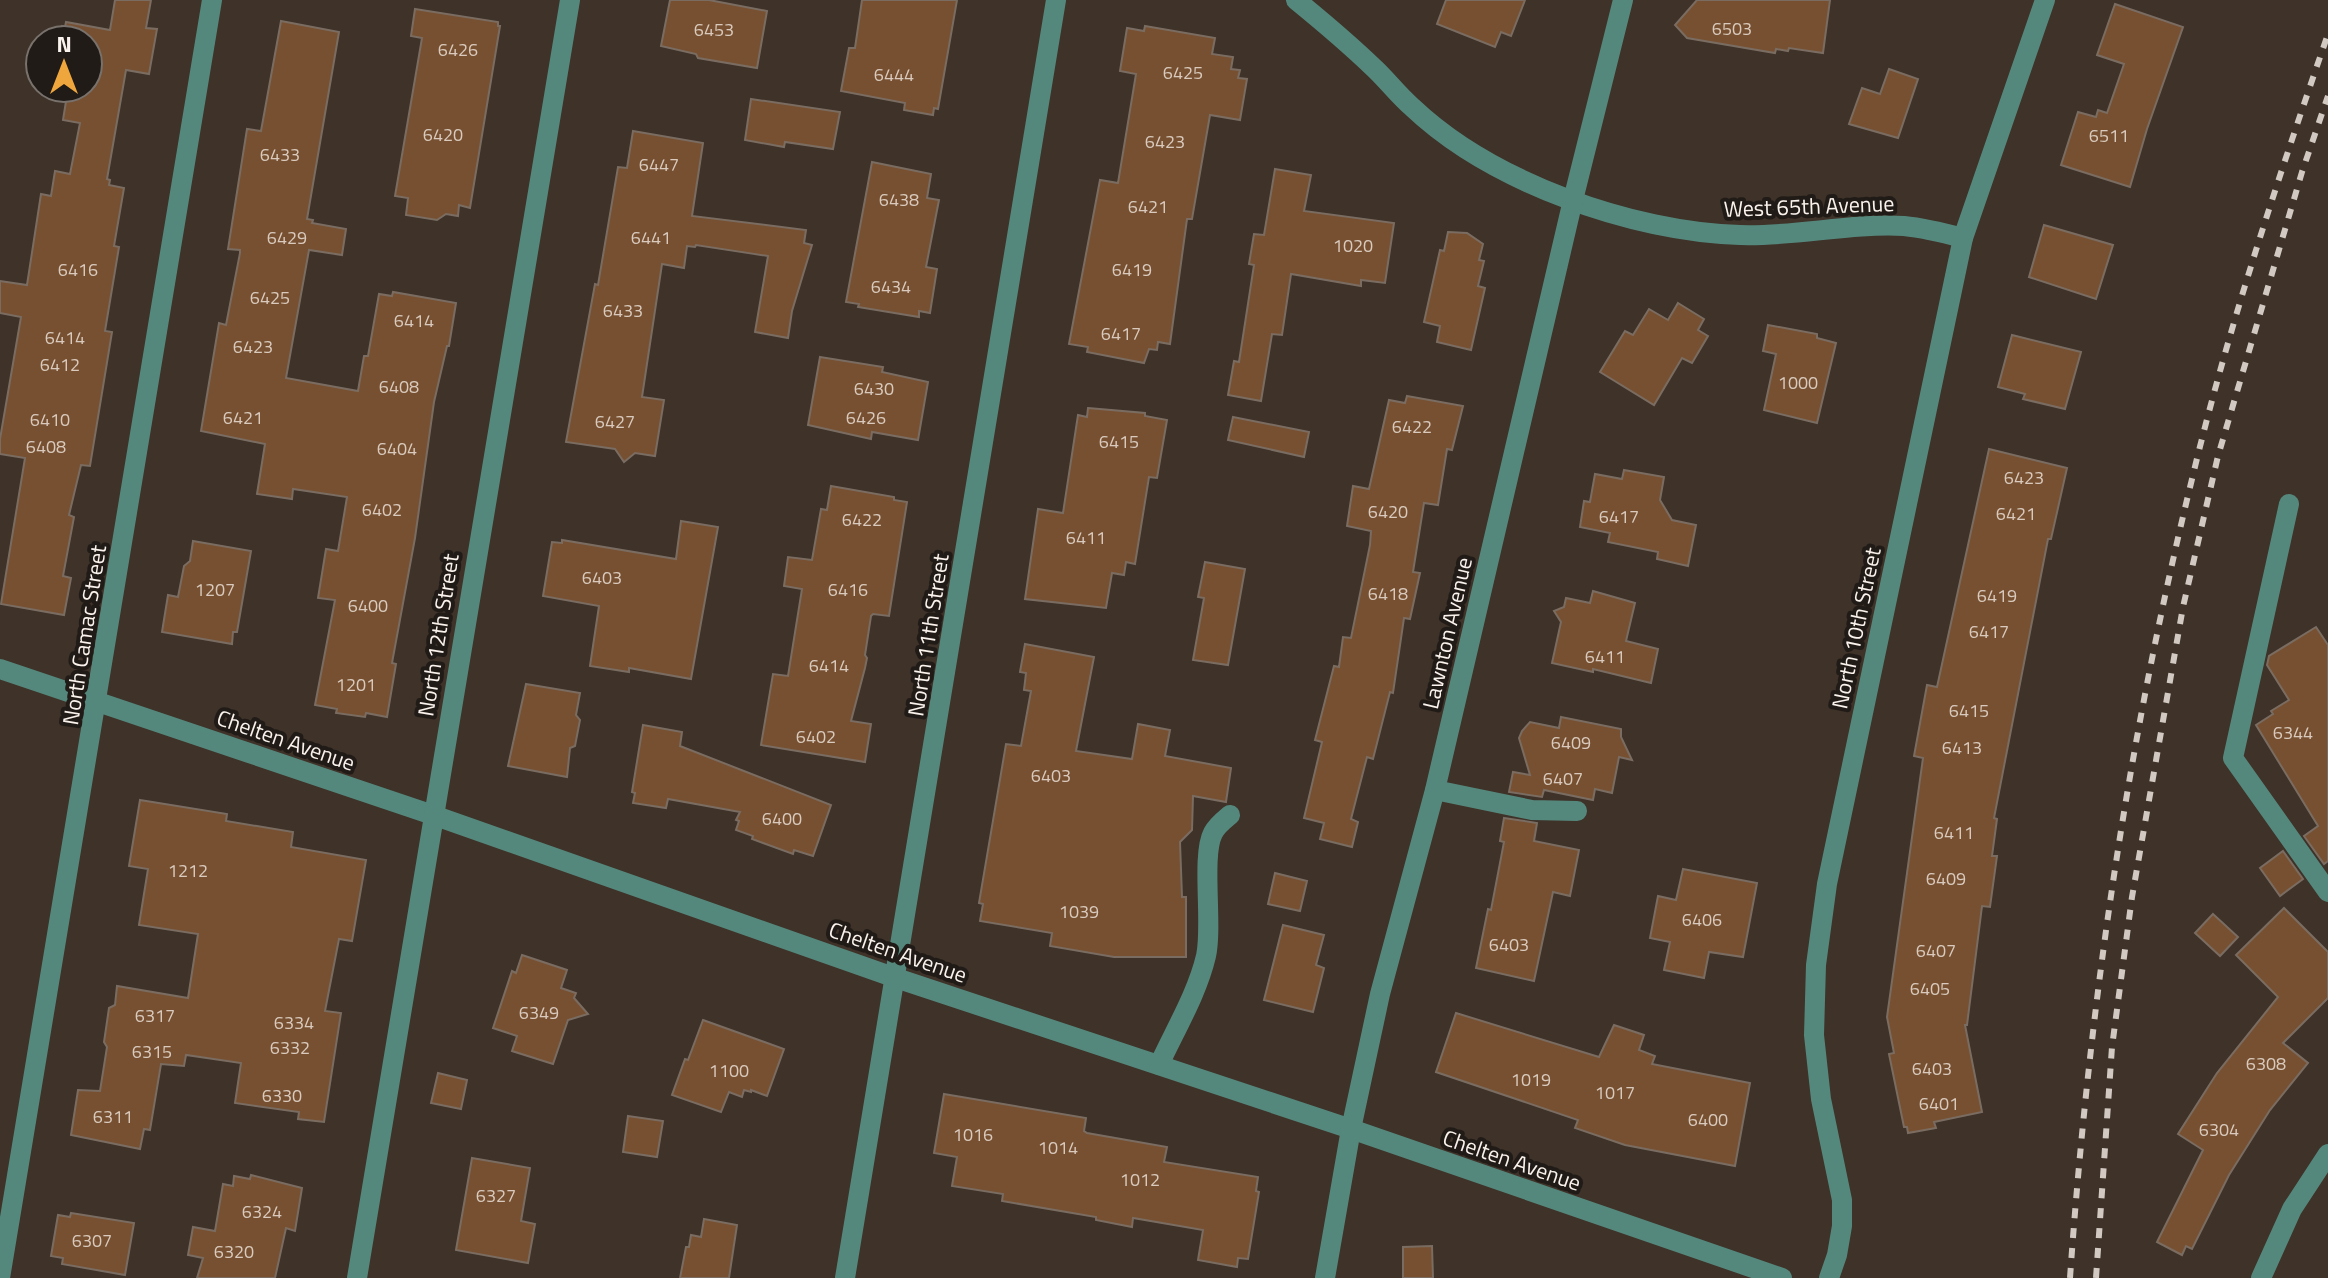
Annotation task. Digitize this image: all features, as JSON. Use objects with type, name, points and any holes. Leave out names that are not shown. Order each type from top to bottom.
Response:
[{"type":"street","name":"North Camac Street","points":[[0,1278],[212,0]]},
{"type":"street","name":"North 12th Street","points":[[357,1278],[570,0]]},
{"type":"street","name":"North 11th Street","points":[[845,1278],[1056,0]]},
{"type":"street","name":"West 65th Avenue","points":[[1296,0],[1440,129],[1510,172],[1573,200],[1655,226],[1697,232],[1742,235],[1904,226],[1963,238]]},
{"type":"street","name":"Lawnton Avenue","points":[[1325,1278],[1351,1129],[1380,994],[1435,790],[1623,0]]},
{"type":"street","name":"North 10th Street","points":[[1829,1278],[1842,1226],[1842,1200],[1821,1099],[1814,1035],[1816,965],[1825,897],[1963,238],[2045,0]]},
{"type":"street","points":[[2289,504],[2233,758],[2328,892]]},
{"type":"street","name":"Chelten Avenue","points":[[0,669],[433,815],[896,978],[1351,1129],[1782,1278]]},
{"type":"street","points":[[1435,790],[1532,810],[1577,811]]},
{"type":"street","points":[[1159,1065],[1199,979],[1206,954],[1212,834],[1230,815]]},
{"type":"street","points":[[2261,1278],[2292,1209],[2328,1154]]},
{"type":"building","points":[[115,0],[151,0],[146,28],[157,29],[149,74],[126,70],[107,179],[110,180],[109,185],[124,188],[114,246],[119,247],[105,331],[112,332],[90,466],[81,465],[69,515],[74,517],[63,576],[71,578],[64,615],[1,604],[25,458],[0,454],[21,317],[0,313],[0,281],[27,285],[41,194],[51,196],[55,171],[70,174],[80,123],[63,120],[66,104],[104,104],[104,29],[110,30]]},
{"type":"building","points":[[670,0],[709,0],[767,11],[757,68],[698,58],[696,54],[661,46]]},
{"type":"building","points":[[862,0],[957,0],[938,109],[934,108],[933,115],[904,110],[905,103],[841,91],[849,48],[855,48]]},
{"type":"building","points":[[1446,0],[1525,0],[1511,36],[1501,32],[1495,47],[1437,24]]},
{"type":"building","points":[[1697,0],[1830,0],[1823,53],[1789,48],[1788,51],[1776,49],[1775,53],[1687,38],[1675,25]]},
{"type":"building","points":[[2115,4],[2183,27],[2130,187],[2061,165],[2078,112],[2096,117],[2098,110],[2107,113],[2124,64],[2097,55]]},
{"type":"building","points":[[415,9],[498,22],[500,26],[470,208],[459,205],[458,216],[446,214],[437,220],[406,215],[408,198],[395,196],[422,38],[411,36]]},
{"type":"building","points":[[281,21],[339,32],[307,219],[313,220],[312,223],[346,229],[342,255],[309,250],[286,378],[358,391],[379,294],[392,296],[393,292],[456,303],[449,346],[434,402],[415,538],[392,663],[396,664],[387,717],[336,713],[337,709],[315,705],[335,600],[318,598],[326,549],[338,551],[347,497],[293,489],[292,499],[257,494],[265,444],[201,431],[219,323],[226,325],[240,253],[240,250],[228,249],[247,129],[261,131]]},
{"type":"building","points":[[1145,26],[1215,38],[1212,54],[1233,57],[1231,69],[1240,70],[1238,78],[1247,79],[1240,120],[1210,115],[1192,219],[1187,219],[1170,344],[1158,342],[1157,350],[1149,349],[1144,363],[1087,352],[1088,347],[1069,344],[1100,180],[1118,183],[1136,74],[1120,71],[1127,28],[1144,31]]},
{"type":"building","points":[[1889,69],[1918,79],[1898,138],[1849,124],[1862,88],[1880,94]]},
{"type":"building","points":[[751,99],[840,112],[833,149],[785,142],[784,147],[745,140]]},
{"type":"building","points":[[633,131],[703,143],[692,216],[806,230],[804,243],[812,245],[792,311],[788,338],[755,332],[768,256],[696,245],[687,246],[684,268],[662,264],[642,397],[664,400],[655,456],[635,453],[624,462],[615,449],[566,442],[618,167],[627,168]]},
{"type":"building","points":[[872,162],[931,174],[927,198],[939,200],[926,267],[937,269],[930,313],[919,311],[919,317],[858,307],[859,304],[846,302]]},
{"type":"building","points":[[1275,169],[1311,175],[1304,211],[1394,223],[1385,283],[1361,280],[1361,286],[1291,274],[1282,335],[1272,334],[1261,401],[1228,395],[1234,361],[1239,362],[1254,265],[1249,264],[1254,234],[1264,235]]},
{"type":"building","points":[[2044,225],[2113,245],[2096,299],[2029,277]]},
{"type":"building","points":[[1448,232],[1467,233],[1483,244],[1479,260],[1484,261],[1478,286],[1485,288],[1471,350],[1437,342],[1440,326],[1424,322],[1440,250],[1444,251]]},
{"type":"building","points":[[1678,303],[1704,319],[1698,330],[1708,336],[1692,363],[1682,358],[1654,405],[1600,372],[1625,331],[1633,335],[1649,309],[1668,320]]},
{"type":"building","points":[[1768,325],[1817,334],[1817,338],[1836,343],[1817,423],[1764,410],[1776,354],[1763,351]]},
{"type":"building","points":[[2012,335],[2081,352],[2065,409],[2023,399],[2025,394],[1998,387]]},
{"type":"building","points":[[820,357],[883,367],[882,372],[928,382],[918,440],[872,432],[871,439],[808,425]]},
{"type":"building","points":[[1407,396],[1463,406],[1452,450],[1447,449],[1438,505],[1424,503],[1413,572],[1420,573],[1410,619],[1404,618],[1393,693],[1390,692],[1373,759],[1367,757],[1351,819],[1358,822],[1352,847],[1320,839],[1324,823],[1304,818],[1322,742],[1315,740],[1334,666],[1339,667],[1343,637],[1351,638],[1370,545],[1371,531],[1347,526],[1353,486],[1369,489],[1389,400],[1405,403]]},
{"type":"building","points":[[1088,408],[1145,413],[1145,416],[1167,420],[1157,478],[1149,477],[1135,564],[1126,562],[1124,575],[1112,573],[1106,608],[1025,599],[1038,509],[1063,513],[1078,415],[1087,417]]},
{"type":"building","points":[[1233,417],[1309,432],[1304,457],[1228,440]]},
{"type":"building","points":[[1989,449],[2067,468],[2051,539],[2048,539],[1994,818],[1997,819],[1992,856],[1997,856],[1990,907],[1982,906],[1965,1025],[1982,1112],[1934,1122],[1936,1128],[1908,1133],[1907,1127],[1904,1127],[1889,1054],[1894,1053],[1887,1017],[1923,758],[1914,756],[1927,685],[1937,687]]},
{"type":"building","points":[[1624,470],[1664,477],[1660,500],[1672,520],[1696,525],[1688,566],[1657,559],[1658,552],[1608,542],[1610,533],[1580,527],[1584,501],[1590,502],[1595,474],[1622,479]]},
{"type":"building","points":[[831,486],[907,502],[889,616],[871,616],[867,658],[851,721],[871,724],[865,762],[761,745],[773,674],[788,676],[802,589],[784,586],[788,557],[812,560],[821,509],[827,510]]},
{"type":"building","points":[[681,521],[718,527],[691,679],[629,668],[629,672],[590,666],[599,606],[543,596],[552,542],[562,543],[562,540],[676,559]]},
{"type":"building","points":[[193,541],[251,551],[237,632],[233,632],[232,644],[162,632],[168,595],[178,597]]},
{"type":"building","points":[[1205,562],[1245,569],[1228,665],[1193,660],[1204,598],[1198,597]]},
{"type":"building","points":[[1593,591],[1635,603],[1626,641],[1658,649],[1651,683],[1552,663],[1561,622],[1554,611],[1564,607],[1566,598],[1590,603]]},
{"type":"building","points":[[2316,627],[2328,645],[2328,861],[2324,864],[2304,836],[2318,826],[2256,725],[2289,700],[2267,665],[2269,656]]},
{"type":"building","points":[[1025,644],[1094,657],[1076,751],[1132,759],[1138,724],[1170,730],[1165,756],[1231,768],[1226,802],[1193,796],[1192,830],[1180,842],[1182,897],[1186,897],[1186,957],[1114,957],[1050,946],[1052,933],[980,921],[983,904],[979,903],[1006,744],[1021,746],[1031,691],[1024,690],[1026,673],[1020,672]]},
{"type":"building","points":[[526,684],[580,693],[576,715],[580,720],[575,746],[570,748],[567,777],[508,766]]},
{"type":"building","points":[[1561,717],[1621,729],[1621,737],[1632,760],[1619,757],[1612,793],[1595,789],[1593,800],[1544,790],[1542,797],[1509,792],[1513,772],[1530,775],[1519,738],[1522,731],[1530,722],[1559,728]]},
{"type":"building","points":[[643,725],[682,732],[680,746],[831,805],[813,856],[794,850],[793,854],[736,830],[740,812],[668,799],[666,808],[633,803]]},
{"type":"building","points":[[140,800],[227,814],[226,821],[293,832],[291,847],[366,860],[352,941],[339,939],[325,1011],[341,1013],[324,1122],[298,1119],[299,1112],[235,1103],[241,1063],[186,1055],[184,1066],[161,1064],[150,1130],[144,1129],[140,1149],[71,1135],[78,1090],[100,1091],[109,1008],[115,1005],[117,986],[188,998],[198,934],[139,925],[148,869],[129,866]]},
{"type":"building","points":[[1504,818],[1537,823],[1534,841],[1579,850],[1570,896],[1553,892],[1534,981],[1476,968],[1504,842],[1500,841]]},
{"type":"building","points":[[2283,851],[2303,879],[2280,896],[2260,868]]},
{"type":"building","points":[[1683,869],[1757,883],[1743,957],[1709,952],[1704,978],[1664,970],[1670,942],[1650,938],[1658,896],[1676,900]]},
{"type":"building","points":[[1275,873],[1307,881],[1300,911],[1268,904]]},
{"type":"building","points":[[2284,908],[2328,952],[2328,998],[2283,1043],[2308,1063],[2270,1110],[2229,1175],[2192,1249],[2186,1246],[2182,1255],[2157,1242],[2203,1150],[2178,1134],[2217,1073],[2278,997],[2236,955]]},
{"type":"building","points":[[2213,914],[2238,937],[2220,956],[2195,933]]},
{"type":"building","points":[[1283,925],[1324,935],[1316,965],[1324,968],[1313,1012],[1264,1000]]},
{"type":"building","points":[[522,955],[567,970],[561,988],[576,993],[574,998],[588,1014],[568,1020],[553,1064],[512,1051],[517,1036],[493,1028],[512,971],[516,973]]},
{"type":"building","points":[[1456,1013],[1599,1057],[1614,1025],[1644,1035],[1639,1050],[1655,1056],[1652,1064],[1750,1083],[1735,1166],[1625,1145],[1575,1128],[1578,1120],[1436,1072]]},
{"type":"building","points":[[703,1020],[784,1049],[767,1096],[751,1090],[744,1090],[742,1097],[729,1092],[721,1112],[672,1095]]},
{"type":"building","points":[[438,1073],[467,1080],[461,1109],[431,1103]]},
{"type":"building","points":[[944,1094],[1086,1118],[1084,1131],[1087,1133],[1167,1147],[1164,1162],[1258,1177],[1256,1191],[1259,1192],[1248,1259],[1238,1258],[1237,1267],[1198,1260],[1203,1230],[1133,1218],[1132,1227],[1096,1220],[1096,1217],[1002,1201],[1003,1194],[952,1186],[957,1157],[934,1153]]},
{"type":"building","points":[[628,1116],[663,1121],[657,1157],[623,1152]]},
{"type":"building","points":[[472,1158],[530,1168],[521,1221],[535,1224],[528,1263],[456,1250]]},
{"type":"building","points":[[251,1175],[302,1188],[295,1231],[286,1228],[275,1278],[197,1278],[203,1258],[188,1255],[193,1227],[215,1231],[223,1184],[233,1186],[234,1176],[250,1179]]},
{"type":"building","points":[[71,1213],[134,1223],[125,1275],[62,1264],[63,1258],[51,1256],[58,1215],[70,1217]]},
{"type":"building","points":[[704,1219],[737,1225],[729,1278],[680,1278],[686,1247],[689,1247],[691,1235],[701,1237]]},
{"type":"building","points":[[1432,1246],[1433,1278],[1403,1278],[1403,1247]]},
{"type":"railway","points":[[2070,1278],[2100,974],[2149,674],[2193,475],[2222,363],[2328,34]]},
{"type":"railway","points":[[2096,1278],[2112,1047],[2132,897],[2183,607],[2218,456],[2302,172],[2328,96]]}]
